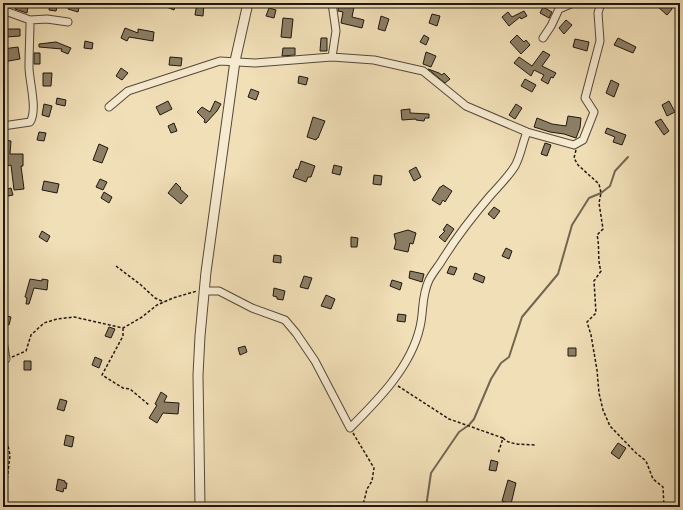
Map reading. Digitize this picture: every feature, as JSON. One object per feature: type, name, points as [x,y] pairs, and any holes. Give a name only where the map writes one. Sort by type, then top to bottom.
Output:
[{"type":"street","points":[[200,507],[198,383],[204,291],[235,61],[248,3]]},
{"type":"street","points":[[332,3],[336,30],[332,57]]},
{"type":"street","points":[[543,38],[551,26],[559,9],[573,3]]},
{"type":"street","points":[[109,107],[128,92],[220,61],[255,63],[332,57],[374,60],[422,71],[466,106],[527,132],[574,145],[583,140],[594,112],[585,98],[600,41],[598,13],[601,3]]},
{"type":"street","points":[[3,13],[8,12],[30,20],[47,19],[68,22]]},
{"type":"street","points":[[3,126],[30,122],[33,117],[32,88],[29,69],[30,20]]},
{"type":"street","points":[[204,291],[219,291],[252,308],[285,320],[296,333],[315,361],[350,428],[393,382],[402,368],[420,327],[423,300],[429,280],[459,235],[514,168],[521,155],[523,142],[527,132]]},
{"type":"street","points":[[3,341],[4,359]]},
{"type":"path","points":[[574,145],[577,150],[574,158],[578,165],[599,184],[601,193],[599,203],[603,229],[597,235],[599,244],[598,263],[601,271],[594,281],[596,313],[587,322],[591,335],[599,393],[603,410],[610,426],[636,453],[646,461],[653,478],[663,487],[664,507]]},
{"type":"path","points":[[116,266],[155,298],[164,302]]},
{"type":"path","points":[[3,399],[5,392],[4,359],[26,351],[31,335],[44,323],[74,316],[124,328],[142,317],[157,305],[194,291],[204,291]]},
{"type":"path","points":[[124,328],[123,336],[102,375],[123,388],[130,389],[149,405]]},
{"type":"path","points":[[393,382],[426,405],[438,410],[449,418],[503,438],[505,441],[515,444],[536,445]]},
{"type":"path","points":[[3,412],[5,416],[6,437],[10,455],[4,507]]},
{"type":"path","points":[[350,428],[374,468],[372,481],[367,489],[364,507]]},
{"type":"path","points":[[498,454],[503,438]]},
{"type":"building","points":[[50,3],[58,3],[56,11],[49,10]]},
{"type":"building","points":[[70,3],[80,3],[78,12],[68,9]]},
{"type":"building","points":[[157,3],[176,3],[174,10]]},
{"type":"building","points":[[197,3],[204,3],[203,16],[195,15]]},
{"type":"building","points":[[660,3],[674,3],[671,7],[672,9],[667,15],[657,6]]},
{"type":"building","points":[[339,4],[354,7],[352,17],[364,20],[362,28],[341,23],[343,12],[338,11]]},
{"type":"building","points":[[16,5],[28,6],[27,13],[15,9]]},
{"type":"building","points":[[543,7],[552,12],[549,18],[540,13]]},
{"type":"building","points":[[269,8],[276,10],[274,18],[266,16]]},
{"type":"building","points":[[524,11],[527,16],[521,19],[520,17],[509,26],[502,17],[508,12],[512,17]]},
{"type":"building","points":[[432,14],[440,16],[437,26],[429,23]]},
{"type":"building","points":[[381,16],[389,19],[385,31],[378,29]]},
{"type":"building","points":[[283,18],[293,19],[291,38],[281,37]]},
{"type":"building","points":[[566,20],[572,25],[564,34],[559,28]]},
{"type":"building","points":[[125,28],[138,33],[138,29],[154,32],[153,41],[129,37],[127,41],[121,38]]},
{"type":"building","points":[[5,29],[20,29],[20,36],[6,37]]},
{"type":"building","points":[[424,35],[429,38],[426,45],[420,42]]},
{"type":"building","points":[[517,35],[524,42],[526,40],[530,45],[521,54],[510,42]]},
{"type":"building","points":[[321,38],[327,38],[327,51],[320,51]]},
{"type":"building","points":[[618,38],[636,47],[633,53],[614,45]]},
{"type":"building","points":[[575,39],[589,42],[587,51],[573,47]]},
{"type":"building","points":[[85,41],[93,43],[92,49],[84,48]]},
{"type":"building","points":[[56,42],[71,48],[68,54],[61,51],[62,49],[39,47],[39,44]]},
{"type":"building","points":[[18,47],[20,59],[3,62],[3,49]]},
{"type":"building","points":[[283,48],[295,48],[295,55],[282,56]]},
{"type":"building","points":[[543,51],[550,55],[542,66],[556,73],[553,78],[551,77],[548,84],[541,80],[544,75],[534,70],[531,76],[514,63],[519,57],[532,66]]},
{"type":"building","points":[[426,52],[436,56],[431,67],[423,64]]},
{"type":"building","points":[[34,53],[40,53],[40,64],[34,64]]},
{"type":"building","points":[[170,57],[182,58],[181,66],[169,65]]},
{"type":"building","points":[[121,68],[128,73],[122,80],[116,76]]},
{"type":"building","points":[[428,69],[442,75],[444,73],[450,79],[445,83]]},
{"type":"building","points":[[43,73],[52,73],[51,86],[43,86]]},
{"type":"building","points":[[299,76],[308,78],[306,85],[298,83]]},
{"type":"building","points":[[525,79],[536,85],[532,92],[521,86]]},
{"type":"building","points":[[611,80],[619,84],[614,97],[606,93]]},
{"type":"building","points":[[251,89],[259,92],[256,100],[248,97]]},
{"type":"building","points":[[57,98],[66,100],[65,106],[56,104]]},
{"type":"building","points":[[168,101],[172,109],[160,115],[156,107]]},
{"type":"building","points":[[215,101],[221,104],[206,123],[197,112],[202,107],[210,112]]},
{"type":"building","points":[[669,101],[675,112],[667,116],[662,105]]},
{"type":"building","points":[[44,104],[52,106],[49,117],[42,115]]},
{"type":"building","points":[[516,104],[522,108],[515,119],[509,115]]},
{"type":"building","points":[[410,109],[410,113],[429,114],[429,118],[425,118],[424,121],[416,119],[402,120],[401,110]]},
{"type":"building","points":[[568,116],[581,118],[580,128],[576,138],[534,127],[537,118],[552,124],[566,126]]},
{"type":"building","points":[[313,117],[325,121],[316,140],[307,137]]},
{"type":"building","points":[[661,119],[669,131],[664,135],[655,122]]},
{"type":"building","points":[[174,123],[177,131],[171,133],[168,126]]},
{"type":"building","points":[[607,128],[626,135],[622,145],[613,142],[615,137],[605,133]]},
{"type":"building","points":[[39,132],[46,133],[44,141],[37,140]]},
{"type":"building","points":[[4,140],[11,141],[10,154],[23,154],[23,166],[21,166],[24,189],[14,190],[11,165],[3,167]]},
{"type":"building","points":[[545,143],[551,145],[547,156],[541,154]]},
{"type":"building","points":[[99,144],[108,148],[102,163],[93,160]]},
{"type":"building","points":[[301,161],[315,166],[311,177],[308,177],[306,182],[293,177],[296,169],[298,170]]},
{"type":"building","points":[[334,165],[342,167],[340,175],[332,173]]},
{"type":"building","points":[[416,167],[421,177],[414,181],[409,171]]},
{"type":"building","points":[[374,175],[382,176],[381,185],[373,184]]},
{"type":"building","points":[[100,179],[107,182],[103,190],[96,187]]},
{"type":"building","points":[[44,181],[59,184],[57,193],[42,190]]},
{"type":"building","points":[[176,183],[188,196],[181,204],[168,193]]},
{"type":"building","points":[[443,185],[452,191],[445,202],[443,200],[440,205],[432,200],[440,187]]},
{"type":"building","points":[[11,188],[13,195],[3,197],[3,190]]},
{"type":"building","points":[[104,192],[112,197],[109,203],[101,198]]},
{"type":"building","points":[[494,207],[500,211],[494,219],[488,214]]},
{"type":"building","points":[[447,224],[454,229],[445,242],[439,237],[445,231],[443,230]]},
{"type":"building","points":[[408,230],[416,233],[413,244],[410,243],[408,252],[394,249],[396,242],[394,234]]},
{"type":"building","points":[[42,231],[50,236],[47,242],[39,237]]},
{"type":"building","points":[[351,237],[358,238],[357,247],[351,247]]},
{"type":"building","points":[[506,248],[512,251],[509,259],[502,256]]},
{"type":"building","points":[[274,255],[281,256],[281,263],[273,262]]},
{"type":"building","points":[[450,266],[457,268],[454,275],[447,273]]},
{"type":"building","points":[[410,271],[424,274],[422,282],[409,278]]},
{"type":"building","points":[[475,273],[485,277],[483,283],[473,279]]},
{"type":"building","points":[[304,276],[312,278],[308,289],[300,287]]},
{"type":"building","points":[[30,279],[42,281],[42,279],[48,280],[47,290],[34,288],[29,304],[26,304],[27,298],[25,297]]},
{"type":"building","points":[[392,280],[402,283],[400,290],[390,286]]},
{"type":"building","points":[[274,288],[285,291],[283,300],[277,299],[277,297],[273,296]]},
{"type":"building","points":[[326,295],[335,299],[331,309],[321,306]]},
{"type":"building","points":[[398,314],[406,315],[405,322],[397,321]]},
{"type":"building","points":[[3,315],[11,317],[9,325],[3,323]]},
{"type":"building","points":[[109,327],[115,329],[111,338],[105,336]]},
{"type":"building","points":[[245,346],[247,352],[240,355],[238,348]]},
{"type":"building","points":[[568,348],[576,348],[576,356],[568,356]]},
{"type":"building","points":[[95,357],[102,360],[99,368],[92,365]]},
{"type":"building","points":[[24,361],[31,361],[31,370],[24,370]]},
{"type":"building","points":[[161,392],[167,396],[164,402],[179,403],[178,414],[163,413],[157,423],[149,418],[157,405],[155,404]]},
{"type":"building","points":[[60,399],[67,401],[64,411],[57,409]]},
{"type":"building","points":[[66,435],[74,437],[72,447],[64,445]]},
{"type":"building","points":[[618,443],[626,448],[619,459],[611,453]]},
{"type":"building","points":[[491,460],[498,462],[496,471],[489,470]]},
{"type":"building","points":[[58,479],[67,483],[66,489],[64,488],[63,492],[56,490]]},
{"type":"building","points":[[508,480],[516,483],[511,504],[502,501]]},
{"type":"waterway","points":[[426,507],[431,473],[459,432],[469,425],[474,419],[491,379],[501,363],[509,357],[522,317],[558,274],[572,225],[589,198],[601,193],[610,186],[615,171],[628,157]]}]
